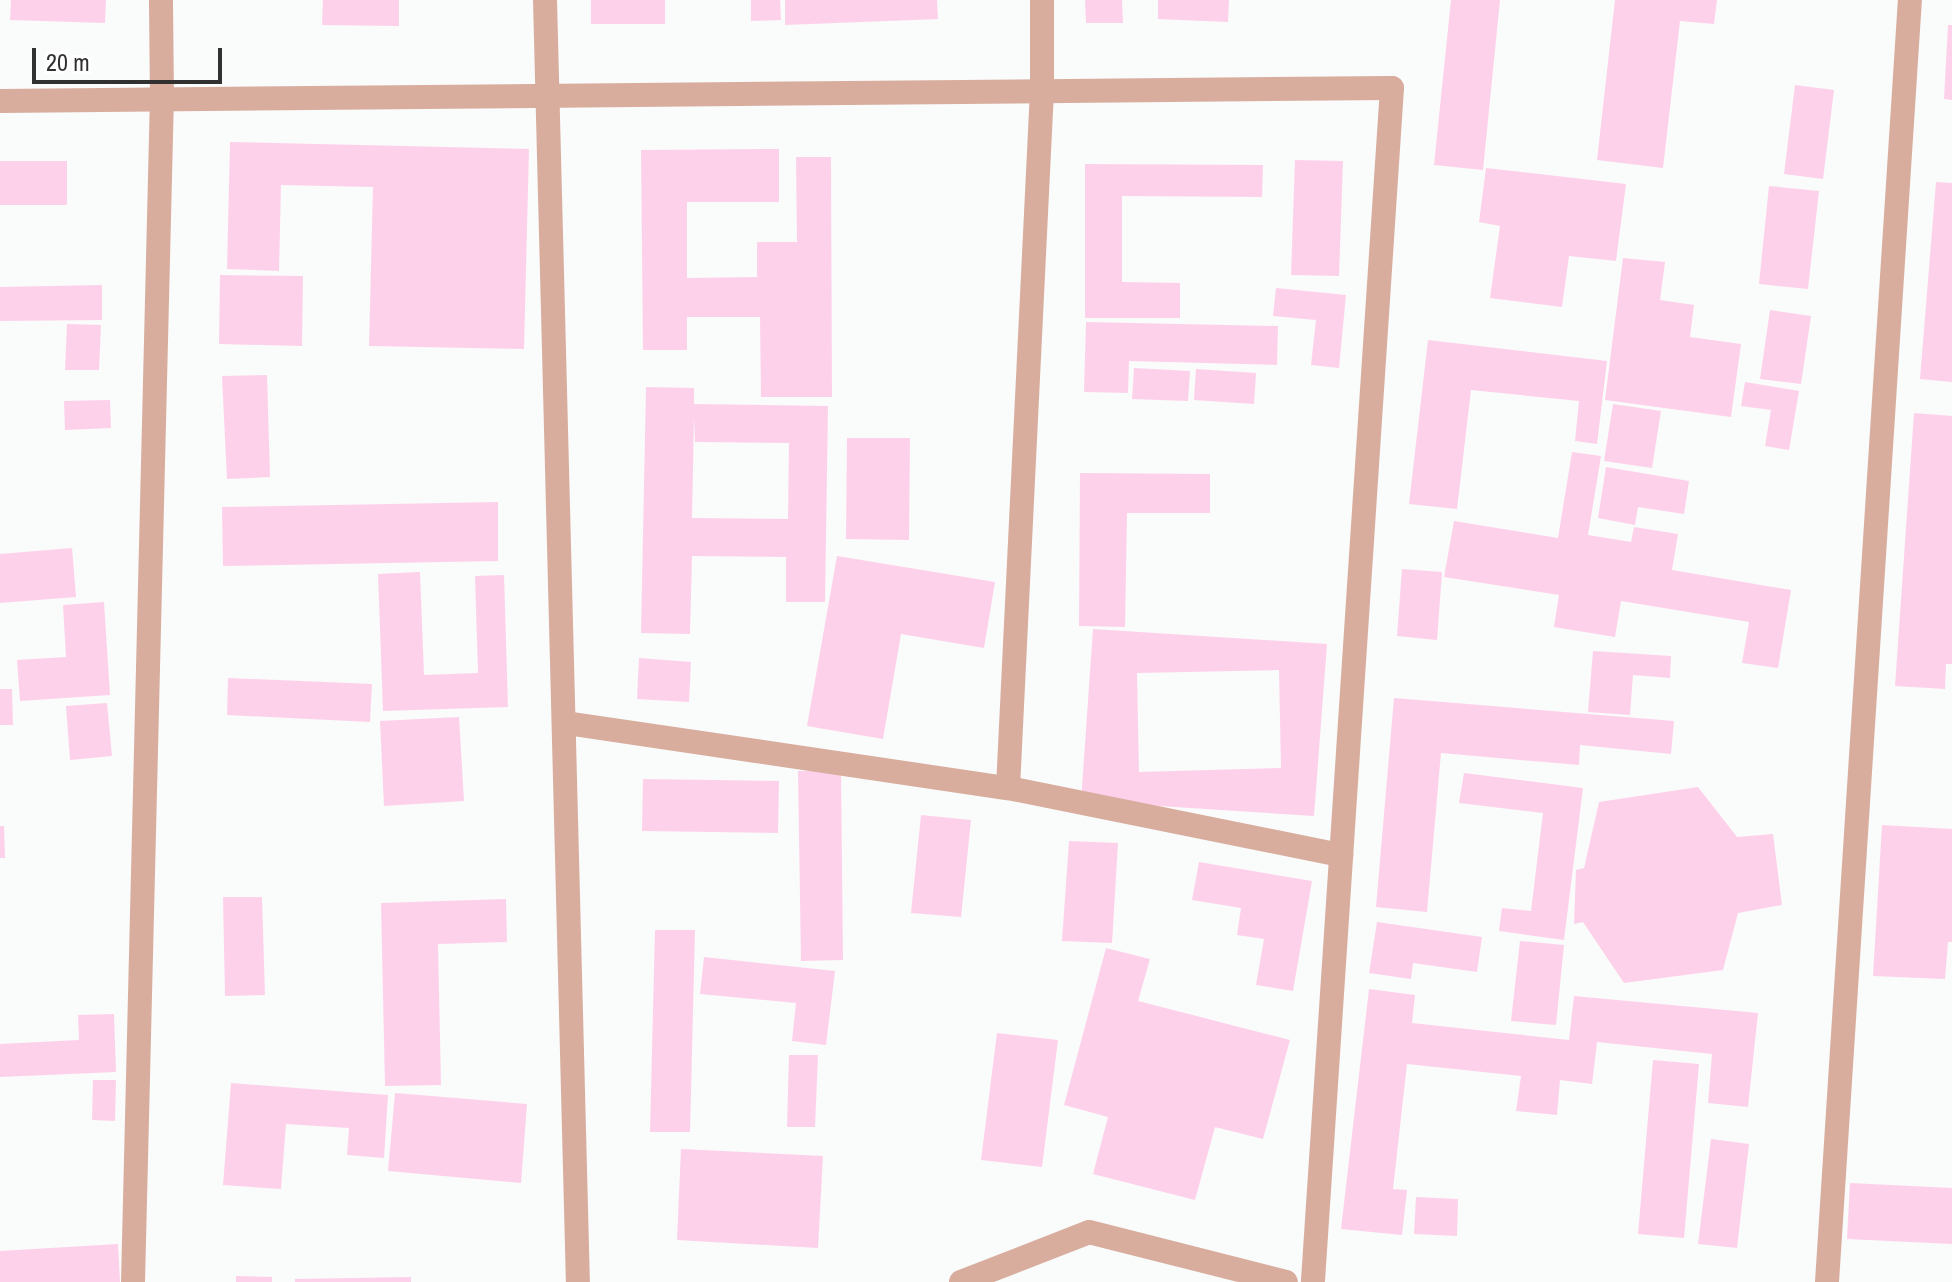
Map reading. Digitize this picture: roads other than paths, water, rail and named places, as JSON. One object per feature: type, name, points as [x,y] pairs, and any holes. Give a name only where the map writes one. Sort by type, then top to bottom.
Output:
[{"type":"street","points":[[133,1282],[162,99],[161,0]]},
{"type":"street","points":[[545,0],[545,96],[566,723],[578,1282]]},
{"type":"street","points":[[1008,788],[1042,91],[1042,0]]},
{"type":"street","points":[[1827,1282],[1910,0]]},
{"type":"street","points":[[0,101],[1392,88],[1313,1282]]},
{"type":"street","points":[[566,723],[1008,788],[1341,855]]},
{"type":"street","points":[[961,1282],[1089,1232],[1286,1282]]}]
